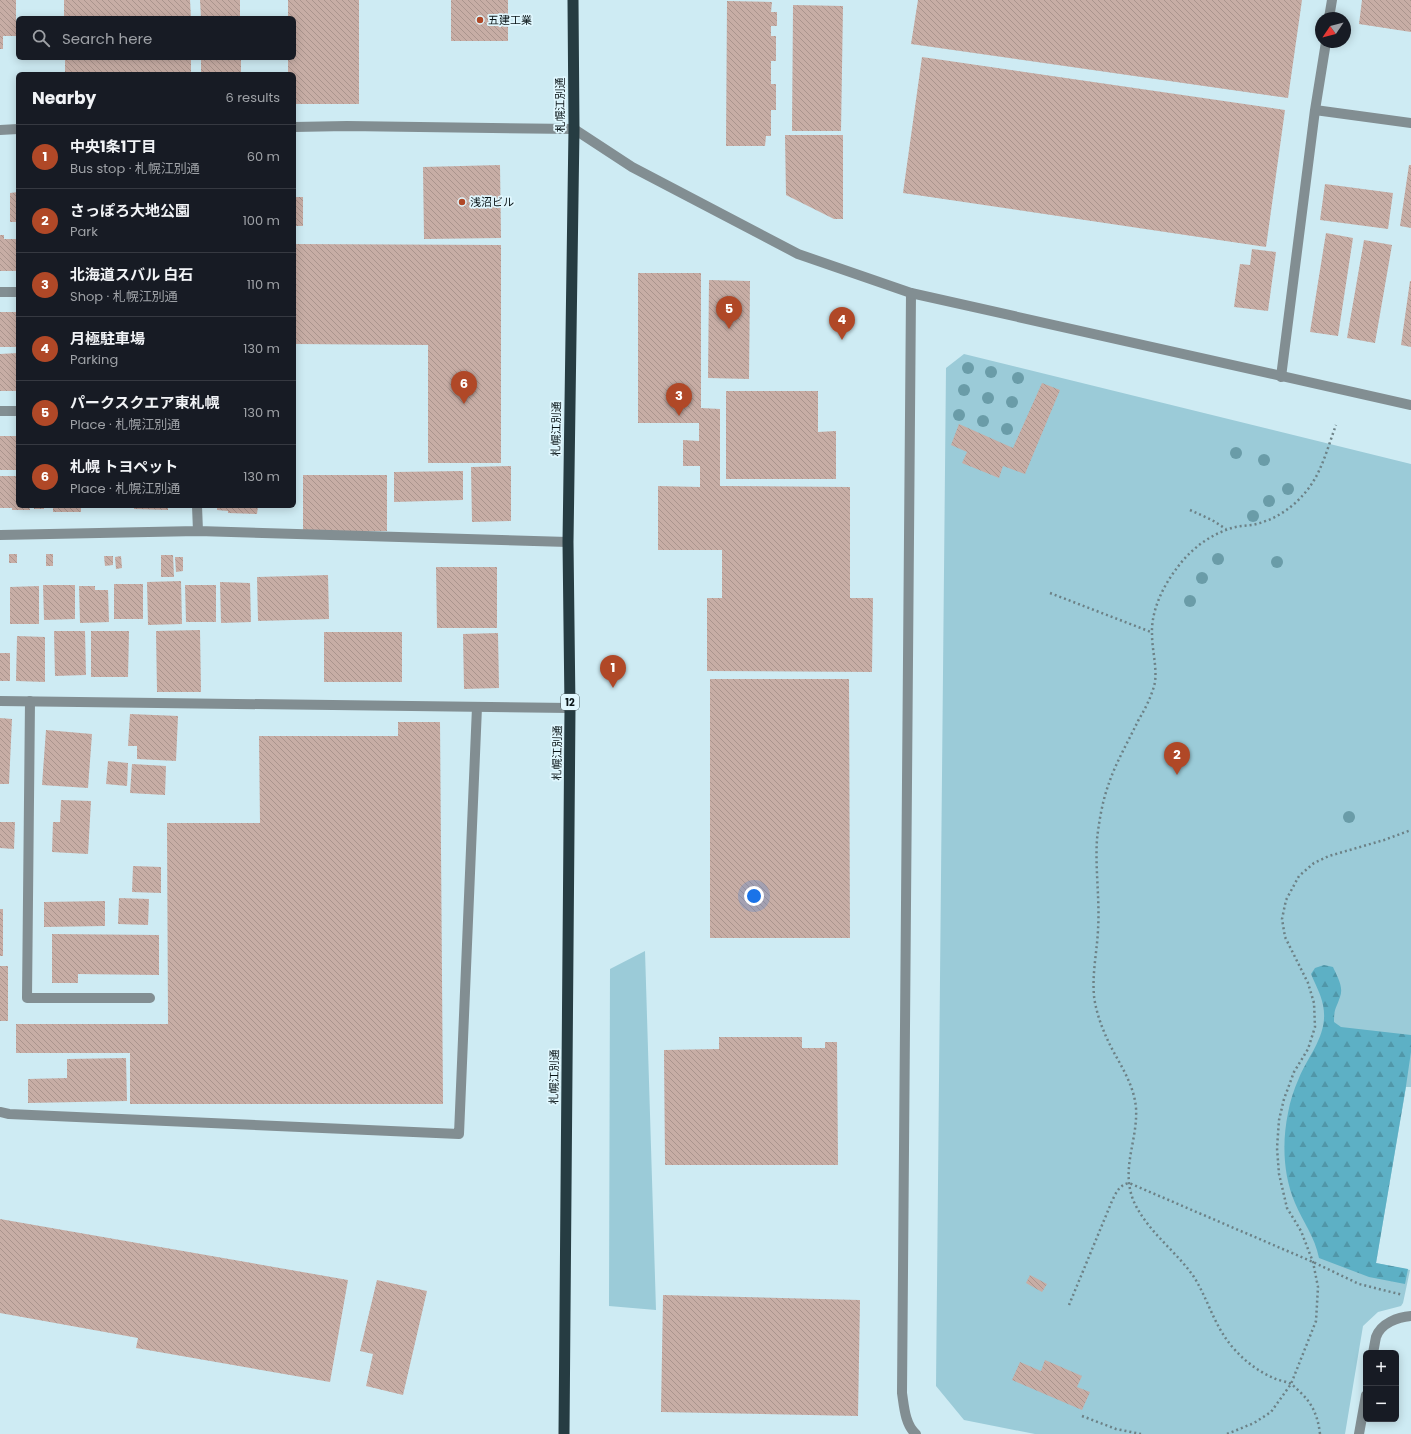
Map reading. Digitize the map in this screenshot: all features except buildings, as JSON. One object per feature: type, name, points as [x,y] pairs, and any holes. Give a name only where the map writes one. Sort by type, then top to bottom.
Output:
[{"type":"highway","name":"札幌江別通","points":[[564,1434],[570,708],[568,542],[574,129],[573,0]]},
{"type":"street","points":[[1330,12],[1332,0]]},
{"type":"street","points":[[1282,377],[1315,110],[1325,48]]},
{"type":"street","points":[[1315,110],[1411,123]]},
{"type":"street","points":[[296,127],[347,126],[574,129],[632,167],[798,254],[911,293],[1411,405]]},
{"type":"street","points":[[0,130],[16,129]]},
{"type":"street","points":[[0,292],[16,292]]},
{"type":"street","points":[[911,293],[902,1393],[906,1415],[913,1432],[916,1434]]},
{"type":"street","points":[[0,411],[16,411]]},
{"type":"street","points":[[197,508],[198,531]]},
{"type":"street","points":[[0,535],[198,531],[568,542]]},
{"type":"street","points":[[0,701],[570,708]]},
{"type":"street","points":[[30,701],[27,998],[150,998]]},
{"type":"street","points":[[0,1112],[459,1134],[477,707]]},
{"type":"street","points":[[1374,1350],[1376,1336],[1382,1327],[1392,1321],[1411,1316]]},
{"type":"street","points":[[1359,1434],[1363,1412]]},
{"type":"path","points":[[1320,1434],[1319,1422],[1314,1409],[1305,1397],[1291,1384],[1266,1374],[1251,1365],[1227,1341],[1219,1329],[1202,1290],[1192,1275],[1141,1216],[1133,1199],[1129,1184],[1129,1158],[1136,1107],[1126,1074],[1109,1044],[1096,1010],[1093,976],[1098,931],[1097,840],[1100,818],[1108,787],[1115,768],[1149,700],[1155,684],[1151,632],[1153,617],[1158,601],[1169,579],[1178,566],[1190,552],[1206,540],[1232,528],[1256,524],[1276,517],[1292,506],[1304,494],[1317,477],[1336,425]]},
{"type":"path","points":[[1190,510],[1212,520],[1227,530]]},
{"type":"path","points":[[1050,593],[1151,632]]},
{"type":"path","points":[[1227,1434],[1254,1423],[1271,1412],[1291,1384],[1316,1321],[1318,1287],[1313,1262],[1300,1231],[1287,1208],[1279,1174],[1277,1148],[1279,1120],[1284,1098],[1294,1072],[1308,1049],[1315,1027],[1314,1003],[1308,983],[1286,937],[1282,919],[1286,900],[1300,876],[1314,864],[1329,856],[1384,840],[1411,830]]},
{"type":"path","points":[[1069,1305],[1112,1201],[1122,1184],[1129,1184],[1313,1262],[1359,1284],[1404,1295]]},
{"type":"path","points":[[1082,1416],[1116,1429],[1141,1434]]},
{"type":"shaded area","points":[[964,354],[1411,464],[1411,1087],[1406,1087],[1376,1263],[1410,1270],[1403,1303],[1401,1306],[1378,1312],[1363,1326],[1345,1434],[1035,1434],[964,1420],[936,1386],[946,368]]},
{"type":"shaded area","points":[[645,951],[656,1310],[609,1306],[610,969]]},
{"type":"green space","points":[[1324,965],[1333,967],[1341,985],[1341,993],[1335,1011],[1334,1022],[1341,1027],[1411,1035],[1411,1052],[1406,1086],[1376,1263],[1408,1269],[1405,1284],[1369,1277],[1319,1258],[1312,1236],[1295,1203],[1288,1181],[1284,1147],[1286,1124],[1292,1095],[1303,1069],[1321,1035],[1323,1025],[1323,1005],[1311,974],[1315,968]]},
{"type":"place","name":"五建工業","points":[[480,20]]},
{"type":"place","name":"浅沼ビル","points":[[462,202]]},
{"type":"place","name":"パークスクエア東札幌","points":[[729,329]]},
{"type":"place","name":"月極駐車場","points":[[842,340]]},
{"type":"place","name":"札幌 トヨペット","points":[[464,404]]},
{"type":"place","name":"北海道スバル 白石","points":[[679,416]]},
{"type":"place","name":"中央1条1丁目","points":[[613,688]]},
{"type":"place","name":"さっぽろ大地公園","points":[[1177,775]]}]
